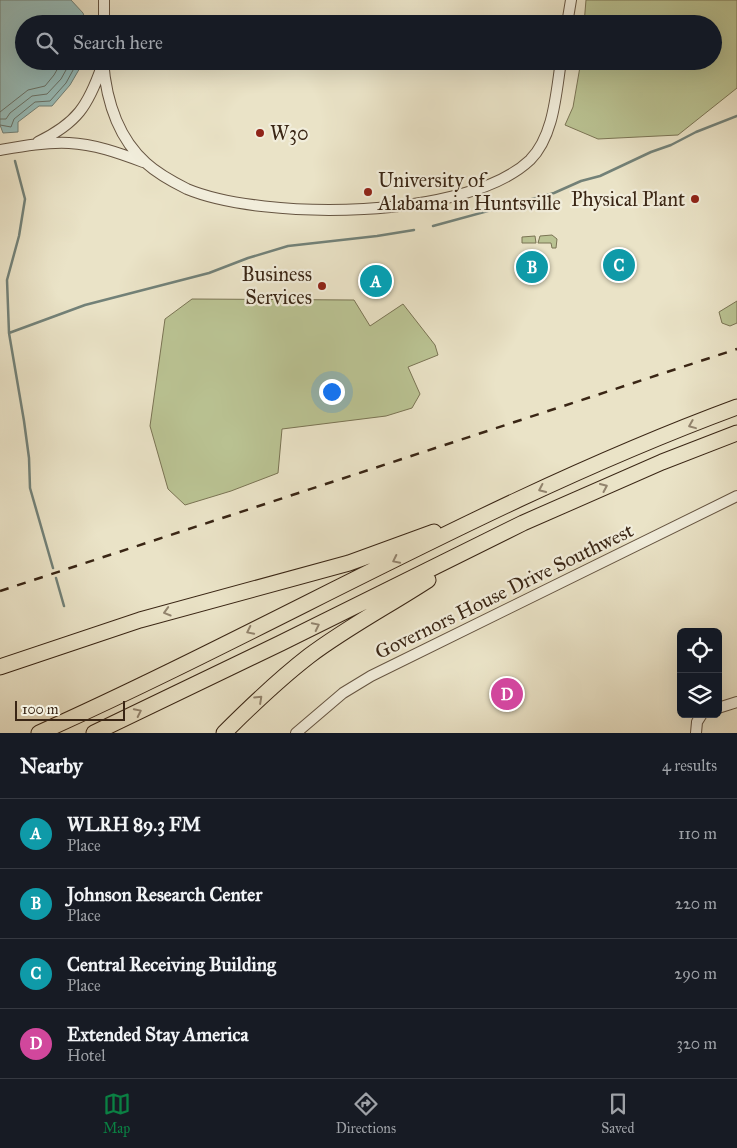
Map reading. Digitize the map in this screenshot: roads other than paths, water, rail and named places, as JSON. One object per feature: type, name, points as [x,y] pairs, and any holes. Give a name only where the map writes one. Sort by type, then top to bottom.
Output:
[{"type":"highway","points":[[39,733],[501,508],[604,461],[737,408]]},
{"type":"highway","points":[[94,733],[523,523],[662,462],[737,433]]},
{"type":"highway","points":[[0,667],[178,609],[349,563],[501,508]]},
{"type":"highway","points":[[224,733],[269,690],[309,656],[476,547]]},
{"type":"highway","points":[[0,662],[25,658]]},
{"type":"street","points":[[104,0],[104,15]]},
{"type":"street","points":[[569,15],[571,0]]},
{"type":"street","points":[[35,144],[56,133],[82,109],[93,92],[100,70]]},
{"type":"street","points":[[104,70],[110,102],[116,120],[129,145],[146,163],[166,178],[188,189],[212,197],[293,209],[339,210],[422,203],[489,186],[511,175],[530,159],[542,143],[555,103],[560,70]]},
{"type":"street","points":[[0,150],[35,144],[69,143],[95,147],[146,163]]},
{"type":"street","name":"Governors House Drive Southwest","points":[[296,733],[343,693],[371,676],[737,496]]},
{"type":"street","points":[[722,707],[737,702]]},
{"type":"street","points":[[696,733],[697,722],[700,718]]},
{"type":"water","points":[[0,0],[71,0],[84,15],[15,15],[15,70],[79,70],[70,85],[52,106],[39,106],[18,122],[18,132],[3,133],[0,125]]},
{"type":"waterway","points":[[433,226],[554,193],[581,181],[600,176],[696,132],[737,116]]},
{"type":"waterway","points":[[15,161],[25,199],[19,236],[7,280],[9,333],[24,421],[29,458],[30,488],[53,568]]},
{"type":"waterway","points":[[9,333],[85,305],[209,273],[248,258],[288,246],[414,230]]},
{"type":"waterway","points":[[56,578],[64,606]]},
{"type":"railway","points":[[0,591],[737,349]]},
{"type":"place","name":"W30","points":[[260,133]]},
{"type":"place","name":"University of Alabama in Huntsville","points":[[368,192]]},
{"type":"place","name":"Physical Plant","points":[[695,199]]},
{"type":"place","name":"Central Receiving Building","points":[[619,265]]},
{"type":"place","name":"Johnson Research Center","points":[[532,267]]},
{"type":"place","name":"WLRH 89.3 FM","points":[[376,281]]},
{"type":"place","name":"Business Services","points":[[322,286]]},
{"type":"place","name":"Extended Stay America","points":[[507,694]]}]
